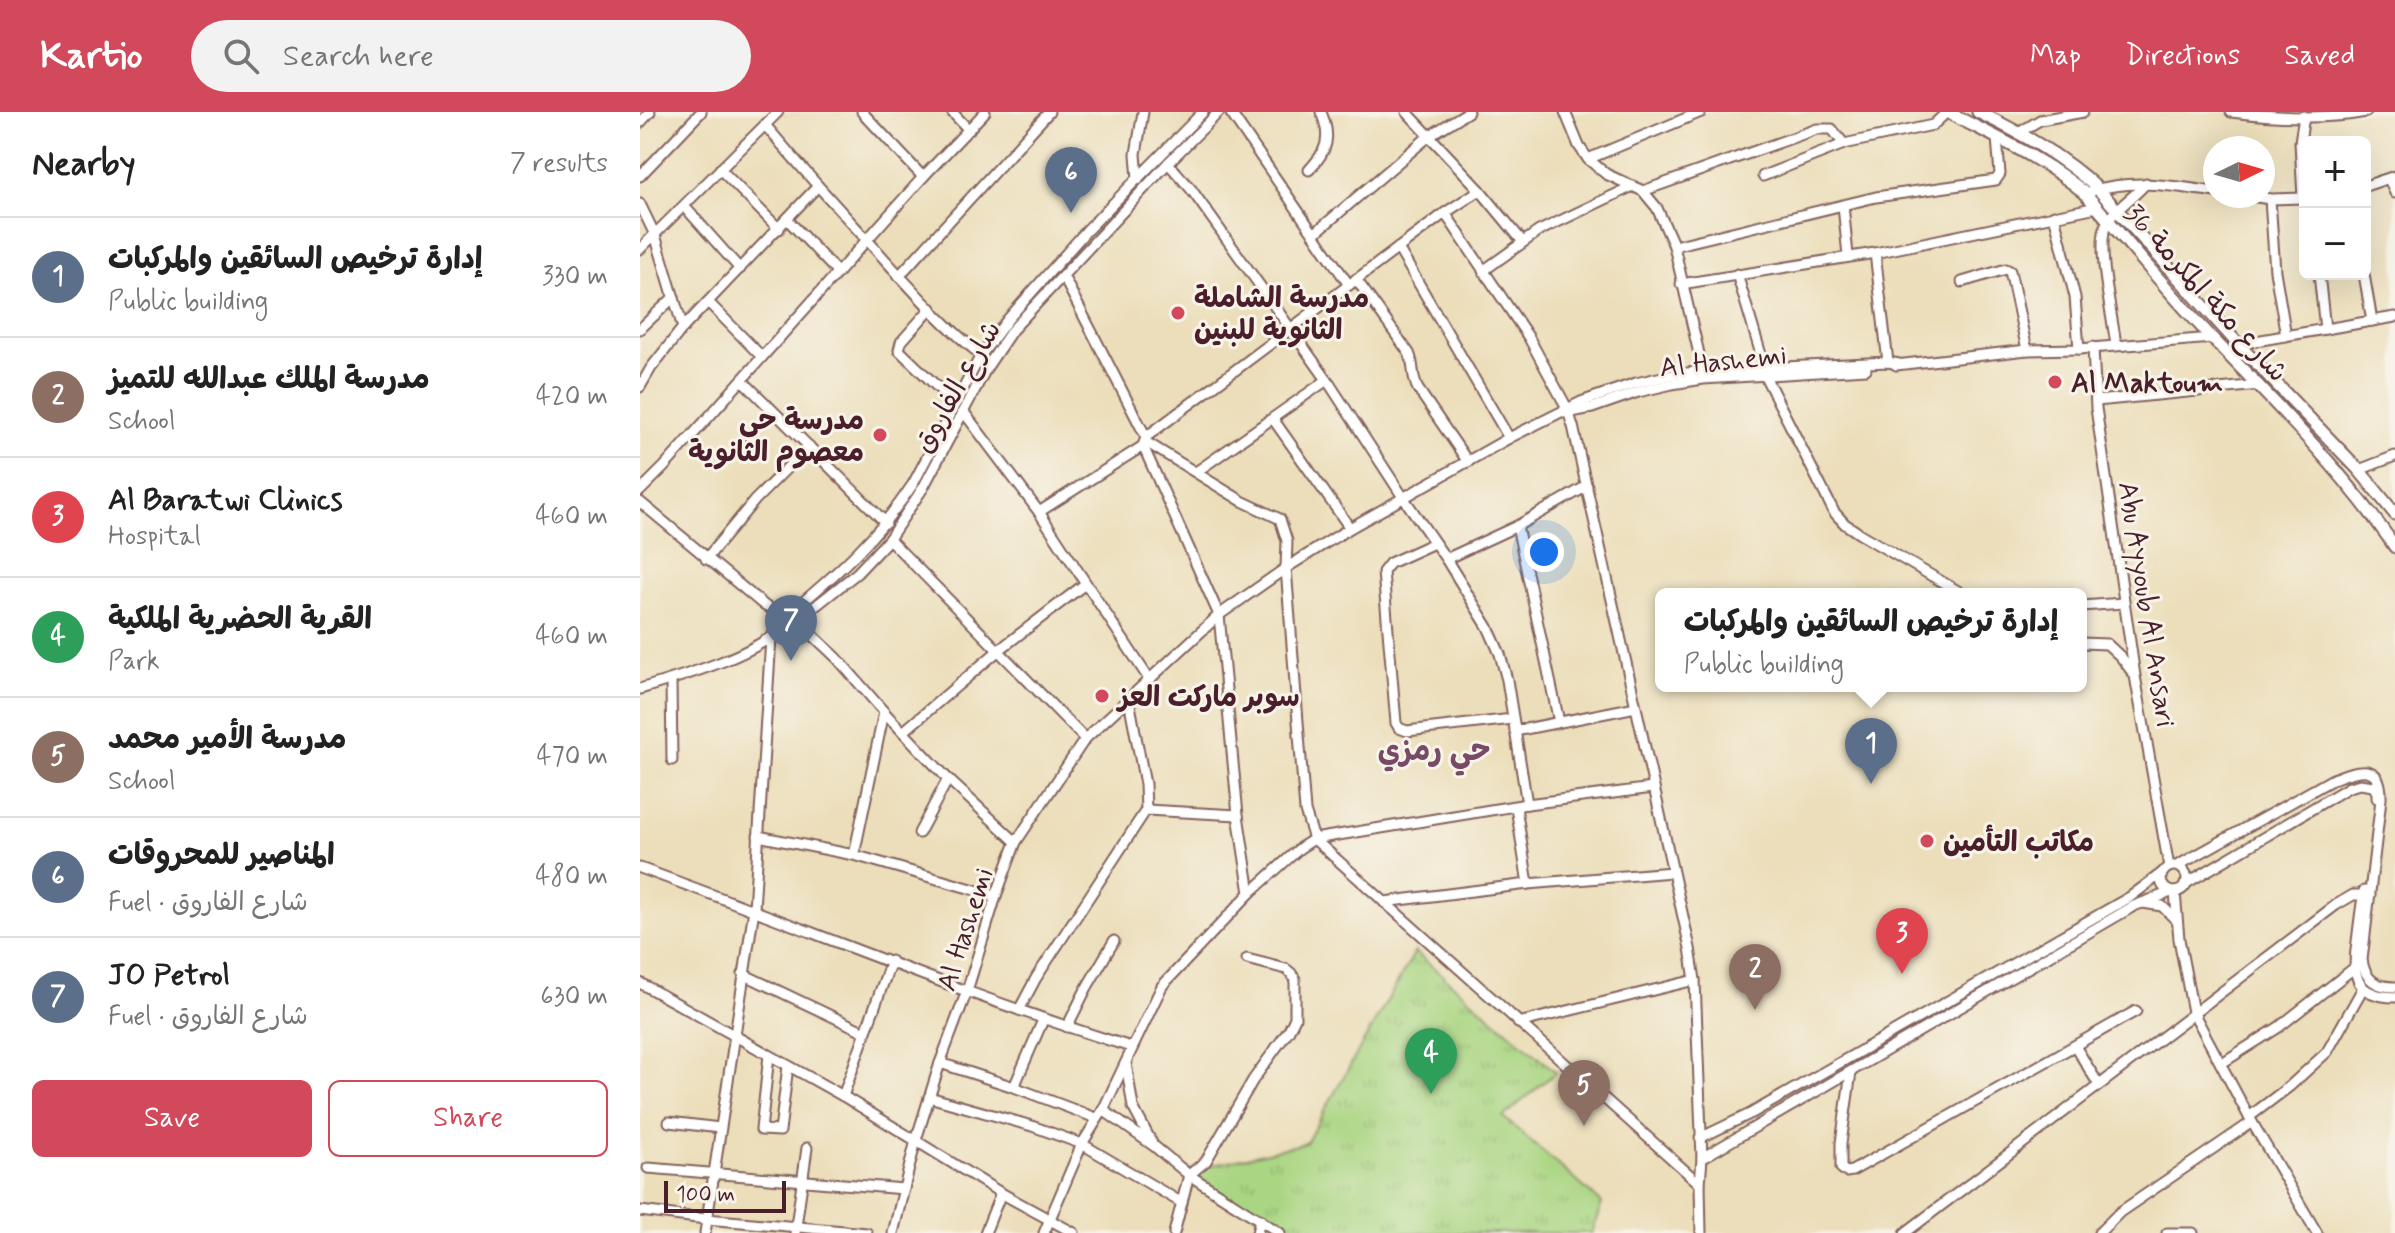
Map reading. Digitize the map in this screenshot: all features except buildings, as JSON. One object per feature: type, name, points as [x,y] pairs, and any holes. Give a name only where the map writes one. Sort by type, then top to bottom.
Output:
[{"type":"main road","name":"شارع مكة المكرمة 36","points":[[1947,112],[2014,145],[2065,176],[2085,193],[2212,338],[2343,478],[2395,547]]},
{"type":"main road","name":"شارع مكة المكرمة 36","points":[[1978,112],[2020,132],[2081,173],[2098,189],[2238,344],[2359,470],[2395,514]]},
{"type":"street","points":[[640,123],[650,112]]},
{"type":"street","points":[[640,176],[701,112]]},
{"type":"street","points":[[640,249],[778,112]]},
{"type":"street","points":[[862,112],[923,177]]},
{"type":"street","points":[[952,112],[969,130]]},
{"type":"street","points":[[640,491],[985,112]]},
{"type":"street","points":[[899,276],[1049,112]]},
{"type":"street","points":[[1138,179],[1136,154],[1143,112]]},
{"type":"street","name":"شارع الفاروق","points":[[800,616],[886,523],[913,484],[981,355],[1008,319],[1087,230],[1203,112]]},
{"type":"street","name":"شارع الفاروق","points":[[800,616],[857,573],[889,539],[923,488],[987,367],[1012,330],[1219,112]]},
{"type":"street","points":[[1230,112],[1314,234],[1409,353],[1413,362],[1412,379],[1468,462]]},
{"type":"street","points":[[1309,170],[1325,151],[1326,131],[1321,112]]},
{"type":"street","points":[[1407,112],[1480,190],[1523,242]]},
{"type":"street","points":[[1314,234],[1429,136],[1468,112]]},
{"type":"street","points":[[1565,112],[1588,159],[1606,174],[1638,188],[1657,208],[1674,246],[1703,371]]},
{"type":"street","points":[[1588,159],[1698,112]]},
{"type":"street","points":[[1763,176],[1844,144],[1933,125],[1947,112]]},
{"type":"street","points":[[2020,132],[2040,120],[2083,112]]},
{"type":"street","points":[[2231,112],[2304,116],[2347,116],[2366,112]]},
{"type":"street","points":[[2301,136],[2304,116]]},
{"type":"street","points":[[765,125],[899,276],[981,355]]},
{"type":"street","points":[[1483,271],[1523,242],[1570,215],[1638,188],[1817,129],[1832,129],[1844,144]]},
{"type":"street","points":[[1674,246],[1911,191],[1996,180],[2000,174],[1997,138]]},
{"type":"street","points":[[1168,163],[1191,189],[1327,380],[1446,559],[1495,640],[1507,680],[1527,804]]},
{"type":"street","points":[[720,169],[779,229]]},
{"type":"street","points":[[2371,184],[2392,178],[2395,193]]},
{"type":"street","points":[[2116,345],[2103,248],[2104,229],[2108,220],[2146,183]]},
{"type":"street","points":[[2085,193],[2146,183],[2203,190]]},
{"type":"street","points":[[640,387],[683,328],[817,187]]},
{"type":"street","points":[[1039,512],[1145,442],[1289,329],[1480,190]]},
{"type":"street","points":[[2275,199],[2299,198]]},
{"type":"street","points":[[640,204],[655,235],[683,328]]},
{"type":"street","points":[[1843,205],[1848,256]]},
{"type":"street","points":[[684,206],[740,269]]},
{"type":"street","points":[[1681,284],[1875,253],[2097,207]]},
{"type":"street","points":[[2271,208],[2275,271],[2286,336]]},
{"type":"street","points":[[1445,213],[1529,338],[1566,411],[1587,486],[1695,980],[1702,1158],[1701,1233]]},
{"type":"street","points":[[2054,215],[2075,297],[2079,349]]},
{"type":"street","points":[[787,219],[838,273]]},
{"type":"street","points":[[1087,230],[1096,239]]},
{"type":"street","points":[[1398,248],[1509,438]]},
{"type":"street","points":[[1875,253],[1894,363]]},
{"type":"street","points":[[1962,282],[2006,269],[2010,271],[2027,350]]},
{"type":"street","points":[[1737,274],[1765,372],[1834,512],[1860,534],[1953,588]]},
{"type":"street","points":[[1063,276],[1145,442],[1219,615],[1238,815],[1250,893]]},
{"type":"street","points":[[2320,280],[2325,329]]},
{"type":"street","points":[[2365,280],[2372,321]]},
{"type":"street","points":[[640,329],[674,297]]},
{"type":"street","points":[[708,302],[762,357]]},
{"type":"street","points":[[931,308],[898,348],[954,403]]},
{"type":"street","points":[[2238,344],[2395,317]]},
{"type":"street","name":"Al Hashemi","points":[[893,1233],[929,1097],[1016,842],[1085,739],[1219,615],[1286,568],[1403,497],[1509,438],[1566,411],[1643,386],[1703,371],[1889,367],[1894,363],[2027,350],[2212,338]]},
{"type":"street","name":"Abu Ayyoub Al Ansari","points":[[2093,347],[2096,401],[2124,603],[2169,869]]},
{"type":"street","name":"Al Hashemi","points":[[1643,386],[1765,372]]},
{"type":"street","points":[[742,380],[886,523]]},
{"type":"street","points":[[1196,472],[1327,380]]},
{"type":"street","points":[[2096,401],[2259,385]]},
{"type":"street","points":[[963,411],[1039,512],[1149,679]]},
{"type":"street","points":[[1273,419],[1350,528]]},
{"type":"street","points":[[1145,442],[1242,501],[1280,519],[1287,541],[1286,568],[1305,811],[1314,839],[1700,1184]]},
{"type":"street","points":[[706,559],[755,500],[809,446]]},
{"type":"street","points":[[2359,470],[2395,456]]},
{"type":"street","points":[[1446,559],[1517,526],[1587,486]]},
{"type":"street","points":[[640,502],[765,606],[781,614]]},
{"type":"street","points":[[1517,526],[1559,722]]},
{"type":"street","points":[[889,539],[1085,739]]},
{"type":"street","points":[[1434,543],[1390,563],[1383,572],[1396,723],[1407,731],[1513,719]]},
{"type":"street","points":[[903,732],[999,650],[1085,584]]},
{"type":"street","points":[[2087,606],[2124,603]]},
{"type":"street","points":[[781,614],[787,608],[800,616],[903,732],[1016,842]]},
{"type":"street","points":[[781,614],[783,626]]},
{"type":"street","points":[[783,626],[795,630],[800,616]]},
{"type":"street","points":[[640,689],[756,647],[783,626]]},
{"type":"street","points":[[705,1233],[754,909],[771,638]]},
{"type":"street","points":[[2087,643],[2107,644],[2135,676]]},
{"type":"street","points":[[671,680],[672,760]]},
{"type":"street","points":[[1019,1010],[1036,978],[1146,810],[1145,784],[1129,700]]},
{"type":"street","points":[[1515,731],[1636,707]]},
{"type":"street","points":[[854,855],[884,712]]},
{"type":"street","points":[[1700,1138],[1752,1113],[2130,897],[2169,869],[2333,779],[2355,771],[2368,771],[2380,780],[2382,787],[2354,968],[2357,981],[2371,994],[2395,997]]},
{"type":"street","points":[[919,833],[948,779]]},
{"type":"street","points":[[1702,1158],[1999,982],[2140,903],[2173,892],[2349,787],[2368,784],[2377,792],[2362,966],[2373,983],[2395,987]]},
{"type":"street","points":[[1044,1233],[1082,1144],[1100,1114],[1166,979],[1250,893],[1300,848],[1314,839],[1527,804],[1653,788]]},
{"type":"street","points":[[1516,807],[1528,884]]},
{"type":"street","points":[[1146,810],[1238,815]]},
{"type":"street","points":[[758,836],[854,855],[996,896]]},
{"type":"street","points":[[640,868],[1043,1020],[1131,1047]]},
{"type":"street","points":[[2169,869],[2184,872],[2185,884]]},
{"type":"street","points":[[2169,869],[2163,886],[2173,892],[2193,1012],[2317,1233]]},
{"type":"street","points":[[1384,902],[1528,884],[1672,872]]},
{"type":"street","points":[[1908,1232],[2336,905],[2353,895],[2366,894]]},
{"type":"street","points":[[2140,903],[2162,906],[2178,922]]},
{"type":"street","points":[[1067,1027],[1114,941]]},
{"type":"street","points":[[1174,1233],[1189,1175],[1206,1161],[1253,1080],[1295,1018],[1295,979],[1291,973],[1247,959]]},
{"type":"street","points":[[843,1096],[891,961]]},
{"type":"street","points":[[2222,1063],[2268,1035],[2354,968]]},
{"type":"street","points":[[743,974],[865,1032]]},
{"type":"street","points":[[1518,1023],[1695,980]]},
{"type":"street","points":[[640,983],[843,1096],[1001,1193],[1074,1233]]},
{"type":"street","points":[[2099,1233],[2120,1212],[2251,1119],[2327,1052],[2363,988]]},
{"type":"street","points":[[1851,1072],[1841,1143],[1841,1168],[1846,1172],[2136,1011]]},
{"type":"street","points":[[1014,1087],[1043,1020]]},
{"type":"street","points":[[2075,1046],[2099,1085]]},
{"type":"street","points":[[769,1055],[761,1130],[780,1131],[788,1066]]},
{"type":"street","points":[[1126,1062],[1133,1107],[1154,1146]]},
{"type":"street","points":[[940,1063],[1100,1114],[1154,1146],[1189,1175],[1280,1233]]},
{"type":"street","points":[[929,1097],[1032,1126],[1082,1144],[1182,1203]]},
{"type":"street","points":[[669,1122],[720,1128]]},
{"type":"street","points":[[795,1230],[807,1148]]},
{"type":"street","points":[[648,1168],[904,1189]]},
{"type":"street","points":[[985,1233],[1001,1193]]},
{"type":"street","points":[[640,1211],[795,1230],[867,1233]]},
{"type":"street","points":[[1257,1233],[1260,1219]]},
{"type":"street","points":[[2167,1233],[2193,1233]]},
{"type":"green space","points":[[1415,952],[1556,1072],[1503,1117],[1602,1203],[1592,1233],[1285,1233],[1187,1171],[1306,1143]]},
{"type":"place","name":"المناصير للمحروقات","points":[[1071,213]]},
{"type":"place","name":"مدرسة الشاملة الثانوية للبنين","points":[[1178,313]]},
{"type":"place","name":"Al Maktoum","points":[[2055,382]]},
{"type":"place","name":"مدرسة حي معصوم الثانوية","points":[[880,435]]},
{"type":"place","name":"JO Petrol","points":[[791,661]]},
{"type":"place","name":"سوبر ماركت العز","points":[[1102,696]]},
{"type":"place","name":"إدارة ترخيص السائقين والمركبات","points":[[1871,784]]},
{"type":"place","name":"مكاتب التأمين","points":[[1927,841]]},
{"type":"place","name":"Al Baratwi Clinics","points":[[1902,974]]},
{"type":"place","name":"مدرسة الملك عبدالله للتميز","points":[[1755,1010]]},
{"type":"place","name":"القرية الحضرية الملكية","points":[[1431,1094]]},
{"type":"place","name":"مدرسة الأمير محمد","points":[[1584,1126]]},
{"type":"district","name":"حي رمزي","points":[[1434,750]]}]
